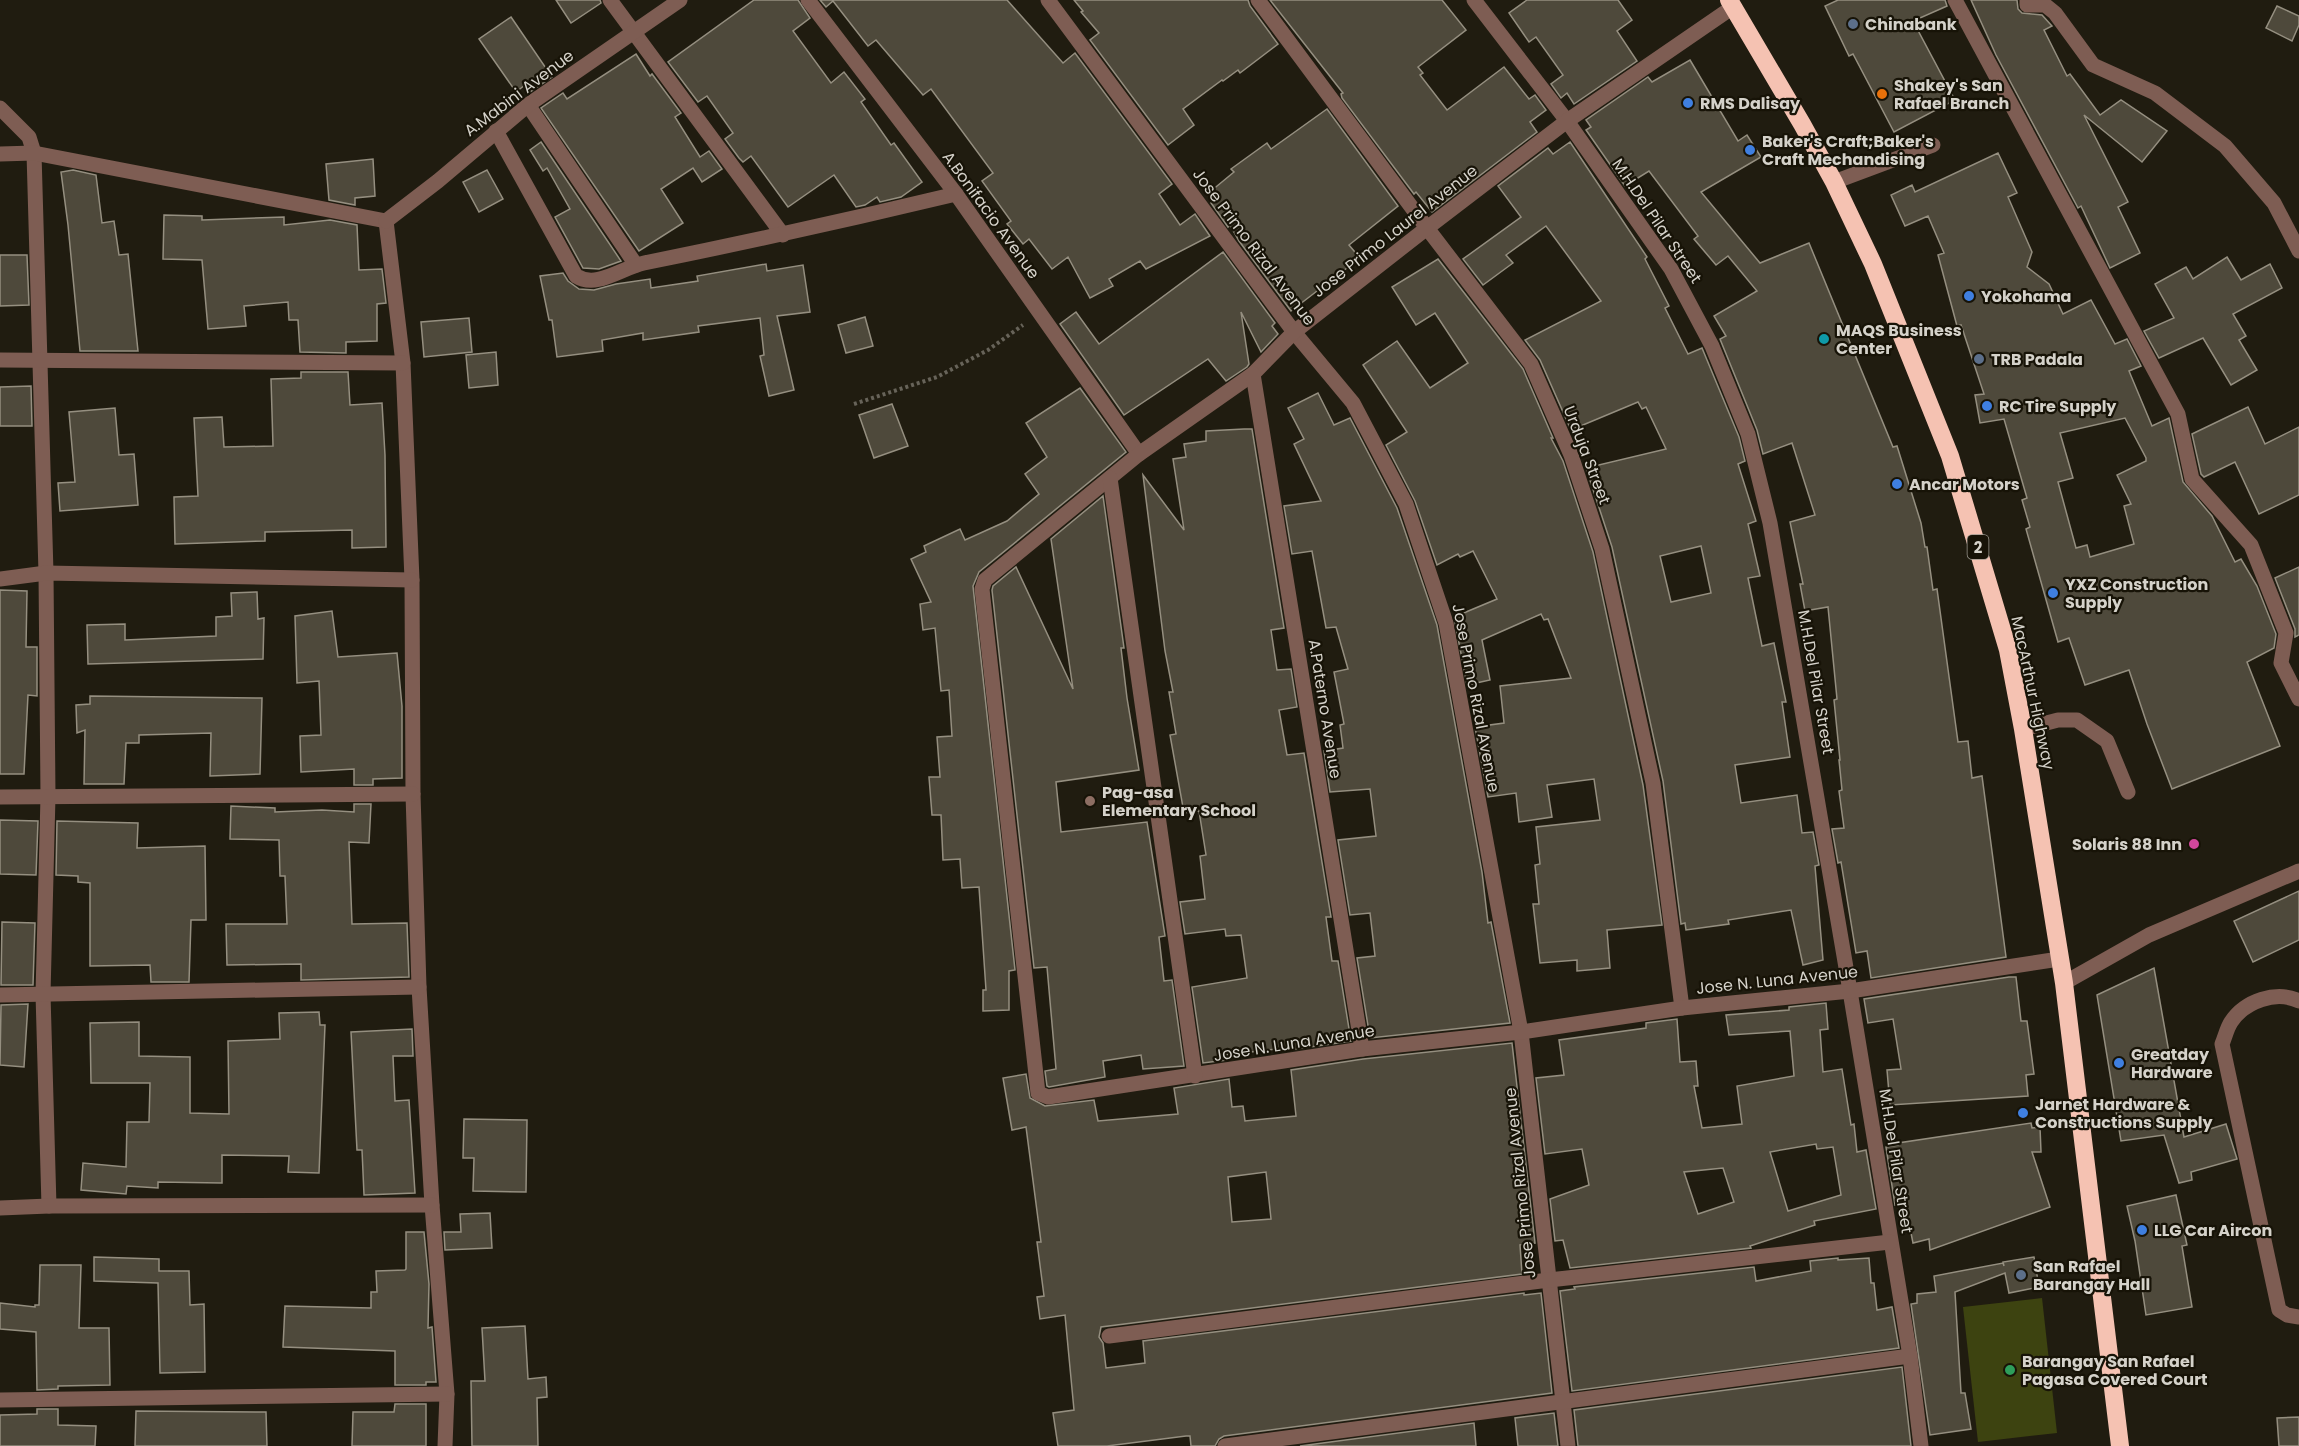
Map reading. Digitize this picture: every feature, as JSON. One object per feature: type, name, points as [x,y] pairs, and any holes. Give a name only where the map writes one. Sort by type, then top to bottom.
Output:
[{"type":"highway","name":"MacArthur Highway","points":[[1731,3],[1834,182],[1873,264],[1950,456],[2008,650],[2064,983],[2120,1446]]},
{"type":"street","points":[[610,0],[783,235]]},
{"type":"street","name":"A.Mabini Avenue","points":[[386,221],[438,181],[528,105],[680,0]]},
{"type":"street","name":"A.Bonifacio Avenue","points":[[808,0],[956,194],[1139,454]]},
{"type":"street","name":"Jose Primo Rizal Avenue","points":[[1048,0],[1294,332],[1353,403],[1406,504],[1446,623],[1521,1032],[1568,1446]]},
{"type":"street","name":"Urduja Street","points":[[1258,0],[1531,364],[1571,455],[1602,549],[1653,783],[1682,1008]]},
{"type":"street","name":"M.H.Del Pilar Street","points":[[1474,0],[1567,121],[1671,269],[1712,346],[1748,434],[1770,523],[1910,1356],[1921,1446]]},
{"type":"street","points":[[1955,0],[2178,414],[2192,479],[2251,545],[2286,633],[2281,663],[2299,699]]},
{"type":"street","points":[[2026,0],[2027,5],[2045,5],[2055,13],[2093,65],[2155,93],[2225,146],[2274,203],[2299,251]]},
{"type":"street","name":"Jose Primo Laurel Avenue","points":[[982,589],[985,580],[994,572],[1139,454],[1253,374],[1294,332],[1567,121],[1731,3]]},
{"type":"street","points":[[528,105],[636,265]]},
{"type":"street","points":[[0,108],[28,137],[34,153],[45,573],[48,796],[43,994],[49,1206]]},
{"type":"street","points":[[496,131],[576,276],[584,281],[594,282],[636,265],[783,235],[956,194]]},
{"type":"street","points":[[1834,182],[1932,145]]},
{"type":"street","points":[[0,154],[34,153],[386,221],[403,363],[412,580],[412,794],[419,987],[432,1205],[447,1394],[445,1446]]},
{"type":"street","points":[[0,360],[403,363]]},
{"type":"street","name":"A.Paterno Avenue","points":[[1253,374],[1362,1049]]},
{"type":"street","points":[[1110,478],[1195,1076]]},
{"type":"street","points":[[0,579],[45,573],[412,580]]},
{"type":"street","name":"Jose N. Luna Avenue","points":[[982,589],[1036,1085],[1038,1093],[1048,1097],[1362,1049],[1521,1032],[1682,1008],[1850,991],[2059,959]]},
{"type":"street","points":[[2023,729],[2058,720],[2076,720],[2107,741],[2128,792]]},
{"type":"street","points":[[0,796],[412,794]]},
{"type":"street","points":[[2064,983],[2149,935],[2299,872]]},
{"type":"street","points":[[0,995],[419,987]]},
{"type":"street","points":[[2299,1000],[2263,997],[2242,1010],[2230,1023],[2222,1044],[2279,1310],[2287,1315],[2299,1317]]},
{"type":"street","points":[[0,1208],[432,1205]]},
{"type":"street","points":[[1109,1336],[1549,1280],[1890,1242]]},
{"type":"street","points":[[1225,1446],[1910,1356]]},
{"type":"street","points":[[0,1400],[447,1394]]},
{"type":"path","points":[[854,404],[937,377],[988,350],[1040,313]]},
{"type":"green space","name":"Barangay San Rafael Pagasa Covered Court","points":[[2042,1298],[2057,1433],[1978,1442],[1963,1307]]},
{"type":"building","points":[[556,0],[600,0],[601,3],[571,23]]},
{"type":"building","points":[[754,0],[798,0],[810,18],[793,31],[831,83],[844,72],[865,99],[861,102],[891,145],[894,143],[922,182],[901,197],[880,202],[877,197],[865,205],[856,207],[834,175],[788,207],[751,156],[743,162],[739,158],[725,139],[733,133],[707,96],[698,102],[668,62]]},
{"type":"building","points":[[820,0],[1007,0],[1063,63],[1075,53],[1172,184],[1159,194],[1180,225],[1195,214],[1210,236],[1146,269],[1140,261],[1109,279],[1113,286],[1090,298],[1068,257],[1052,269],[1029,239],[1023,244],[1007,224],[1011,221],[982,181],[993,173],[931,89],[923,95],[876,40],[868,46],[833,1],[826,7]]},
{"type":"building","points":[[1074,0],[1248,0],[1278,44],[1240,73],[1238,70],[1222,80],[1183,109],[1194,125],[1168,145],[1090,40],[1099,33]]},
{"type":"building","points":[[1270,0],[1442,0],[1466,30],[1418,67],[1423,73],[1420,75],[1447,110],[1504,67],[1529,99],[1535,95],[1546,110],[1530,122],[1537,132],[1432,212],[1416,192],[1414,194],[1342,98],[1343,93]]},
{"type":"building","points":[[1527,0],[1618,0],[1632,20],[1617,31],[1637,61],[1574,104],[1567,93],[1561,98],[1551,84],[1563,75],[1536,37],[1529,42],[1509,13]]},
{"type":"building","points":[[1838,0],[1945,0],[1947,6],[1913,21],[1955,100],[1894,132],[1853,54],[1849,56],[1825,6]]},
{"type":"building","points":[[1971,0],[2017,0],[2018,9],[2022,13],[2042,15],[2052,26],[2044,30],[2067,76],[2070,74],[2100,115],[2121,100],[2167,131],[2142,162],[2084,115],[2128,202],[2118,207],[2140,253],[2110,268],[2081,206],[2078,208],[1996,55]]},
{"type":"building","points":[[2277,6],[2299,16],[2299,25],[2292,41],[2266,28]]},
{"type":"building","points":[[511,17],[552,77],[530,92],[525,85],[516,92],[479,39]]},
{"type":"building","points":[[636,54],[650,76],[652,74],[681,113],[675,117],[700,157],[709,151],[722,169],[702,182],[693,168],[661,189],[683,223],[639,251],[541,108],[563,93],[567,99]]},
{"type":"building","points":[[1690,60],[1738,141],[1747,135],[1761,157],[1701,192],[1760,263],[1809,243],[1893,447],[1897,446],[1921,523],[1925,547],[1927,547],[1933,590],[1937,589],[1958,742],[1968,741],[1972,778],[1982,776],[2006,957],[1871,978],[1867,951],[1856,953],[1841,862],[1838,863],[1832,829],[1844,828],[1839,791],[1842,790],[1834,700],[1837,699],[1828,607],[1805,611],[1800,584],[1803,584],[1790,522],[1815,515],[1792,443],[1763,454],[1757,430],[1720,339],[1726,336],[1714,316],[1757,291],[1728,256],[1716,265],[1694,239],[1698,236],[1649,171],[1625,186],[1586,130],[1591,127],[1586,120],[1648,77],[1652,82]]},
{"type":"building","points":[[1327,109],[1398,206],[1349,245],[1360,258],[1291,311],[1239,241],[1230,225],[1228,227],[1211,203],[1217,199],[1211,191],[1234,172],[1231,169],[1267,143],[1271,149]]},
{"type":"building","points":[[541,142],[621,261],[599,269],[583,268],[555,217],[570,209],[547,168],[543,171],[530,150]]},
{"type":"building","points":[[1570,142],[1647,257],[1645,259],[1669,306],[1665,308],[1688,354],[1702,348],[1739,437],[1745,461],[1738,464],[1756,521],[1748,524],[1760,576],[1748,578],[1762,646],[1774,643],[1786,702],[1782,702],[1790,757],[1735,765],[1741,803],[1797,795],[1802,833],[1813,832],[1819,865],[1815,866],[1823,960],[1803,965],[1791,910],[1728,920],[1729,924],[1686,930],[1685,923],[1681,924],[1663,781],[1612,547],[1586,468],[1666,449],[1646,407],[1642,409],[1638,402],[1571,430],[1540,360],[1525,340],[1601,301],[1546,226],[1506,255],[1513,263],[1483,285],[1463,259],[1521,217],[1498,186],[1548,148],[1553,154]],"holes":[[[1701,546],[1711,593],[1671,602],[1660,556]]]},
{"type":"building","points":[[1998,153],[2017,193],[2008,197],[2032,252],[2027,267],[2049,284],[2063,314],[2091,300],[2115,344],[2127,339],[2141,366],[2129,371],[2152,426],[2169,418],[2183,482],[2212,516],[2235,562],[2241,559],[2257,586],[2276,634],[2274,648],[2247,662],[2280,746],[2172,789],[2129,670],[2085,685],[2069,638],[2058,642],[2026,529],[2030,527],[2022,500],[2027,498],[2004,419],[1980,423],[1975,395],[1984,394],[1961,325],[1957,326],[1938,255],[1944,253],[1928,216],[1905,226],[1891,195],[1912,185],[1915,192]],"holes":[[[2125,418],[2146,461],[2117,475],[2131,504],[2124,506],[2134,544],[2090,557],[2087,545],[2076,548],[2058,482],[2073,478],[2060,433]]]},
{"type":"building","points":[[373,159],[375,196],[355,198],[355,205],[329,200],[326,164]]},
{"type":"building","points":[[73,170],[96,175],[102,223],[114,221],[119,255],[128,254],[138,351],[80,351],[61,172]]},
{"type":"building","points":[[487,170],[503,199],[479,212],[463,182]]},
{"type":"building","points":[[164,215],[202,216],[202,220],[284,217],[284,225],[330,220],[357,225],[359,270],[382,269],[386,303],[377,304],[377,341],[346,342],[346,353],[300,352],[298,320],[289,320],[288,302],[244,306],[246,326],[208,329],[202,260],[163,259]]},
{"type":"building","points":[[1223,252],[1275,323],[1272,326],[1278,334],[1261,352],[1241,312],[1249,364],[1247,367],[1226,381],[1208,359],[1124,415],[1060,324],[1076,312],[1099,344]]},
{"type":"building","points":[[0,255],[27,255],[29,305],[0,306]]},
{"type":"building","points":[[2227,257],[2241,280],[2270,264],[2282,288],[2233,314],[2246,336],[2239,340],[2257,370],[2231,385],[2203,338],[2159,358],[2144,331],[2174,318],[2155,284],[2186,267],[2193,279]]},
{"type":"building","points":[[1438,259],[1523,369],[1553,438],[1551,438],[1563,461],[1593,552],[1643,785],[1662,925],[1607,930],[1610,968],[1577,971],[1577,960],[1540,963],[1533,904],[1539,904],[1535,865],[1540,864],[1536,827],[1600,820],[1594,779],[1547,785],[1552,817],[1519,822],[1516,793],[1488,797],[1475,727],[1504,723],[1500,686],[1571,678],[1548,619],[1544,620],[1541,614],[1482,640],[1490,680],[1467,685],[1454,617],[1497,599],[1473,551],[1460,557],[1458,554],[1437,565],[1415,501],[1386,445],[1407,432],[1363,365],[1397,341],[1430,388],[1468,363],[1435,313],[1416,325],[1392,287]]},
{"type":"building","points":[[766,264],[767,271],[803,265],[810,312],[777,316],[794,390],[769,396],[760,356],[764,355],[760,318],[698,326],[699,332],[643,340],[643,333],[602,340],[603,351],[557,357],[552,320],[549,320],[540,276],[563,273],[568,281],[579,289],[594,290],[650,279],[651,288],[698,281],[697,276]]},
{"type":"building","points":[[865,317],[873,346],[846,353],[838,325]]},
{"type":"building","points":[[469,318],[472,352],[424,357],[421,322]]},
{"type":"building","points":[[496,352],[498,385],[469,388],[466,355]]},
{"type":"building","points":[[301,372],[348,372],[350,405],[382,403],[386,547],[352,548],[352,530],[265,532],[265,541],[175,544],[174,497],[198,496],[194,418],[222,417],[224,447],[273,446],[271,379],[301,378]]},
{"type":"building","points":[[31,386],[32,426],[0,426],[0,387]]},
{"type":"building","points":[[1080,388],[1126,452],[979,572],[973,586],[1015,970],[1009,971],[1009,1010],[983,1011],[983,990],[986,990],[979,887],[962,888],[960,859],[943,860],[941,815],[932,815],[929,777],[940,777],[937,737],[952,736],[949,690],[941,691],[935,628],[923,630],[920,604],[931,602],[911,559],[926,552],[924,546],[960,529],[965,540],[1007,521],[1039,494],[1025,474],[1047,457],[1026,423]]},
{"type":"building","points":[[1318,393],[1334,425],[1350,418],[1397,508],[1437,625],[1482,872],[1488,923],[1491,922],[1510,1023],[1370,1038],[1357,958],[1375,956],[1370,913],[1350,915],[1338,840],[1376,836],[1370,789],[1330,792],[1324,751],[1343,748],[1340,725],[1344,724],[1334,672],[1348,669],[1336,627],[1326,628],[1312,551],[1292,554],[1284,506],[1321,501],[1294,444],[1304,439],[1288,408]]},
{"type":"building","points":[[892,404],[908,446],[874,458],[859,415]]},
{"type":"building","points":[[2248,407],[2265,444],[2299,427],[2299,495],[2259,514],[2235,462],[2204,477],[2201,474],[2192,434]]},
{"type":"building","points":[[115,408],[119,455],[134,454],[138,505],[60,511],[58,483],[75,482],[69,412]]},
{"type":"building","points":[[1252,429],[1284,628],[1271,630],[1277,670],[1291,669],[1297,707],[1279,710],[1287,755],[1304,753],[1331,917],[1326,917],[1332,961],[1338,961],[1351,1041],[1289,1050],[1285,1048],[1225,1055],[1226,1060],[1203,1063],[1192,987],[1247,978],[1241,935],[1226,936],[1225,929],[1185,934],[1180,902],[1205,899],[1200,856],[1206,855],[1199,811],[1184,813],[1170,735],[1176,734],[1169,692],[1173,692],[1165,651],[1143,475],[1184,530],[1173,459],[1186,457],[1184,444],[1206,441],[1206,431]]},
{"type":"building","points":[[1103,496],[1124,648],[1121,648],[1127,698],[1139,770],[1056,782],[1061,832],[1147,822],[1165,936],[1159,937],[1164,981],[1172,980],[1184,1066],[1143,1069],[1141,1055],[1103,1061],[1105,1077],[1049,1087],[1045,1071],[1056,1069],[1047,967],[1034,968],[992,590],[993,586],[1016,567],[1073,689],[1051,539]]},
{"type":"building","points":[[2299,567],[2299,635],[2295,637],[2295,629],[2275,578]]},
{"type":"building","points":[[0,590],[27,591],[26,647],[37,647],[37,696],[28,695],[24,774],[0,774]]},
{"type":"building","points":[[257,592],[258,619],[264,618],[263,659],[88,664],[87,625],[125,624],[125,640],[216,636],[216,617],[232,616],[231,593]]},
{"type":"building","points":[[332,611],[338,657],[397,653],[402,706],[402,778],[373,779],[373,785],[354,785],[354,769],[301,772],[300,736],[321,735],[319,681],[297,683],[295,616]]},
{"type":"building","points":[[90,696],[262,698],[260,774],[210,776],[211,733],[139,735],[139,743],[126,743],[124,784],[84,784],[85,730],[77,733],[76,705],[90,704]]},
{"type":"building","points":[[354,804],[371,804],[369,843],[349,842],[352,924],[407,923],[409,977],[301,980],[301,964],[227,965],[226,924],[287,924],[285,876],[280,876],[279,840],[230,839],[231,806],[275,808],[275,812],[322,810],[354,812]]},
{"type":"building","points":[[0,820],[38,821],[36,875],[0,874]]},
{"type":"building","points":[[57,821],[138,823],[137,848],[205,846],[206,920],[191,920],[189,982],[151,982],[150,965],[90,966],[90,883],[78,882],[78,876],[56,875]]},
{"type":"building","points":[[2299,891],[2299,940],[2253,962],[2234,921]]},
{"type":"building","points":[[2,922],[35,923],[33,985],[1,985]]},
{"type":"building","points":[[2154,968],[2184,1137],[2226,1124],[2237,1159],[2191,1172],[2192,1180],[2179,1183],[2164,1135],[2121,1141],[2097,995]]},
{"type":"building","points":[[2016,977],[2021,1021],[2027,1021],[2034,1074],[2026,1075],[2028,1096],[1890,1105],[1887,1070],[1901,1069],[1893,1019],[1868,1023],[1864,999]]},
{"type":"building","points":[[1826,1003],[1828,1029],[1820,1030],[1823,1072],[1842,1069],[1851,1125],[1854,1124],[1857,1152],[1866,1150],[1876,1209],[1814,1221],[1815,1225],[1750,1246],[1751,1248],[1570,1268],[1563,1240],[1555,1241],[1550,1199],[1589,1185],[1582,1149],[1545,1154],[1536,1078],[1564,1075],[1559,1040],[1646,1028],[1646,1023],[1677,1019],[1680,1062],[1696,1061],[1698,1086],[1694,1086],[1702,1128],[1742,1124],[1737,1086],[1794,1076],[1790,1031],[1729,1035],[1726,1015],[1789,1010],[1789,1007]],"holes":[[[1816,1144],[1817,1149],[1833,1147],[1841,1195],[1788,1211],[1770,1152]],[[1723,1168],[1734,1202],[1698,1214],[1684,1172]]]},
{"type":"building","points":[[28,1004],[24,1067],[0,1065],[1,1005]]},
{"type":"building","points":[[319,1012],[320,1025],[325,1025],[319,1173],[288,1172],[289,1156],[222,1155],[222,1183],[158,1182],[158,1188],[127,1186],[126,1194],[81,1190],[83,1163],[126,1167],[127,1122],[149,1122],[150,1083],[91,1083],[90,1023],[139,1022],[139,1056],[190,1057],[190,1113],[229,1114],[228,1041],[280,1039],[279,1013]]},
{"type":"building","points":[[412,1029],[413,1056],[393,1056],[395,1101],[409,1100],[415,1193],[364,1195],[362,1150],[357,1150],[351,1032]]},
{"type":"building","points":[[1512,1043],[1535,1243],[1520,1245],[1522,1274],[1101,1327],[1099,1337],[1103,1343],[1106,1368],[1145,1363],[1143,1341],[1524,1293],[1524,1295],[1541,1293],[1552,1393],[1224,1436],[1215,1446],[1191,1446],[1190,1436],[1186,1436],[1107,1446],[1058,1446],[1053,1413],[1074,1410],[1065,1315],[1040,1319],[1037,1297],[1044,1296],[1037,1242],[1041,1242],[1026,1127],[1012,1130],[1003,1078],[1026,1074],[1030,1098],[1045,1106],[1094,1100],[1098,1121],[1178,1114],[1174,1088],[1229,1079],[1232,1107],[1243,1106],[1245,1121],[1296,1116],[1291,1070],[1363,1059]],"holes":[[[1266,1172],[1271,1219],[1232,1222],[1228,1177]]]},
{"type":"building","points":[[464,1119],[527,1120],[526,1192],[473,1191],[474,1158],[463,1158]]},
{"type":"building","points":[[2031,1123],[2032,1128],[2040,1127],[2041,1152],[2032,1152],[2050,1207],[1930,1250],[1929,1239],[1913,1243],[1905,1203],[1895,1205],[1886,1147],[1898,1145],[1898,1143]]},
{"type":"building","points":[[2176,1195],[2187,1245],[2182,1246],[2192,1307],[2146,1315],[2135,1241],[2127,1206]]},
{"type":"building","points":[[490,1213],[492,1248],[445,1250],[444,1232],[461,1232],[460,1214]]},
{"type":"building","points":[[406,1232],[424,1232],[429,1284],[428,1328],[432,1327],[436,1382],[426,1382],[426,1385],[395,1385],[395,1351],[283,1347],[285,1306],[371,1308],[371,1292],[377,1292],[376,1271],[406,1269]]},
{"type":"building","points":[[94,1257],[159,1259],[159,1271],[189,1271],[190,1305],[204,1304],[205,1372],[160,1373],[158,1283],[94,1281]]},
{"type":"building","points":[[2034,1257],[2039,1287],[2009,1293],[2005,1273],[1955,1292],[1961,1393],[1965,1393],[1971,1429],[1930,1435],[1911,1304],[1917,1303],[1917,1294],[1936,1292],[1934,1276],[2003,1263],[2004,1266],[2003,1262]]},
{"type":"building","points":[[1838,1258],[1838,1260],[1869,1258],[1871,1283],[1874,1283],[1877,1310],[1892,1307],[1899,1348],[1572,1391],[1560,1291],[1575,1289],[1574,1287],[1754,1267],[1756,1281],[1811,1271],[1810,1261]]},
{"type":"building","points":[[40,1265],[81,1265],[79,1328],[109,1328],[110,1385],[58,1386],[58,1389],[37,1390],[36,1332],[0,1329],[0,1303],[35,1307],[39,1305]]},
{"type":"building","points":[[525,1326],[528,1379],[546,1377],[547,1397],[537,1398],[538,1446],[472,1446],[471,1381],[485,1381],[482,1328]]},
{"type":"building","points":[[1902,1367],[1911,1446],[1578,1446],[1574,1410]]},
{"type":"building","points":[[395,1404],[426,1404],[426,1446],[352,1446],[353,1412],[394,1412]]},
{"type":"building","points":[[37,1409],[58,1409],[58,1425],[96,1426],[95,1446],[0,1446],[0,1415],[37,1414]]},
{"type":"building","points":[[136,1411],[266,1412],[267,1446],[135,1446]]},
{"type":"building","points":[[1554,1413],[1558,1446],[1518,1446],[1515,1418]]},
{"type":"building","points":[[2299,1417],[2299,1446],[2279,1446],[2277,1418]]},
{"type":"building","points":[[1474,1423],[1476,1446],[1300,1446]]},
{"type":"place","name":"Chinabank","points":[[1853,24]]},
{"type":"place","name":"Shakey's San Rafael Branch","points":[[1882,94]]},
{"type":"place","name":"RMS Dalisay","points":[[1688,103]]},
{"type":"place","name":"Baker's Craft;Baker's Craft Mechandising","points":[[1750,150]]},
{"type":"place","name":"Yokohama","points":[[1969,296]]},
{"type":"place","name":"MAQS Business Center","points":[[1824,339]]},
{"type":"place","name":"TRB Padala","points":[[1979,359]]},
{"type":"place","name":"RC Tire Supply","points":[[1987,406]]},
{"type":"place","name":"Ancar Motors","points":[[1897,484]]},
{"type":"place","name":"YXZ Construction Supply","points":[[2053,593]]},
{"type":"place","name":"Pag-asa Elementary School","points":[[1090,801]]},
{"type":"place","name":"Solaris 88 Inn","points":[[2194,844]]},
{"type":"place","name":"Greatday Hardware","points":[[2119,1063]]},
{"type":"place","name":"Jarnet Hardware & Constructions Supply","points":[[2023,1113]]},
{"type":"place","name":"LLG Car Aircon","points":[[2142,1230]]},
{"type":"place","name":"San Rafael Barangay Hall","points":[[2021,1275]]},
{"type":"place","name":"Barangay San Rafael Pagasa Covered Court","points":[[2010,1370]]}]
